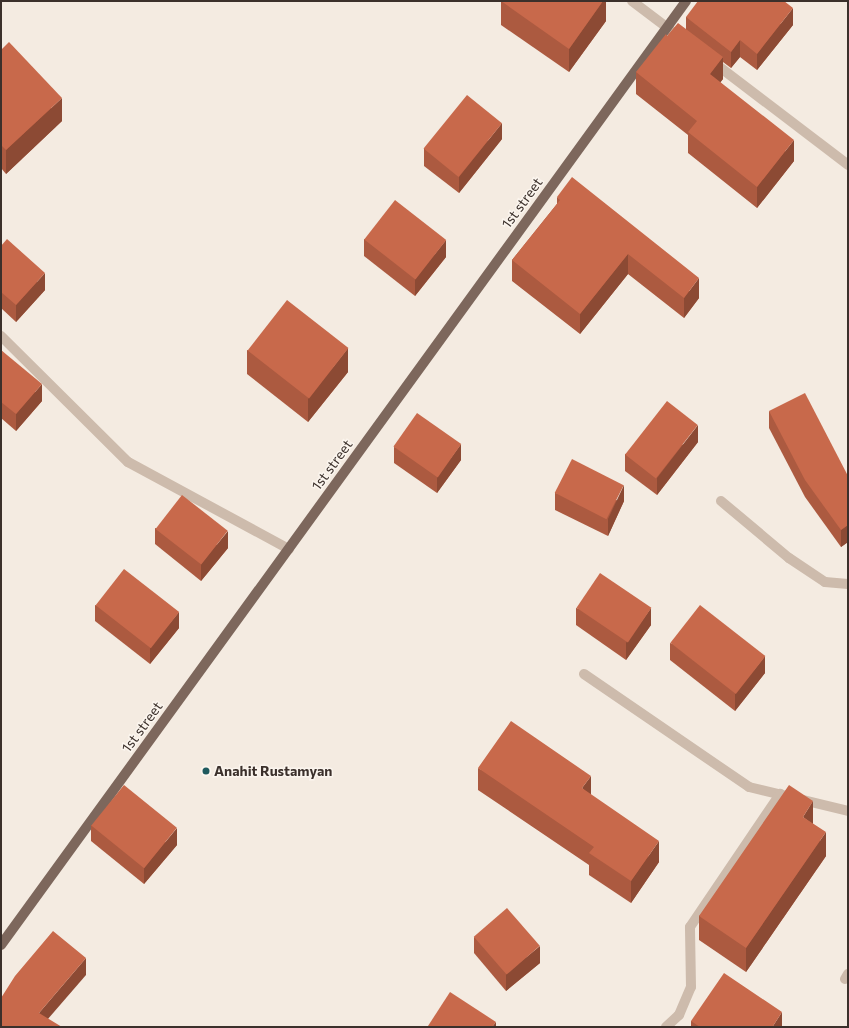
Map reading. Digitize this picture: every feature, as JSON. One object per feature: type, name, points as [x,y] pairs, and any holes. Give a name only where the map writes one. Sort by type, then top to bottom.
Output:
[{"type":"main road","name":"1st street","points":[[1,945],[686,1]]},
{"type":"street","points":[[632,1],[679,36]]},
{"type":"street","points":[[704,55],[848,165]]},
{"type":"street","points":[[1,336],[128,462],[289,549]]},
{"type":"street","points":[[721,501],[789,558],[825,582],[848,584]]},
{"type":"street","points":[[584,674],[749,787],[848,811]]},
{"type":"street","points":[[666,1027],[679,1015],[691,987],[690,927],[780,794]]},
{"type":"building","points":[[501,1],[603,1],[569,49]]},
{"type":"building","points":[[698,1],[784,1],[793,8],[757,54],[740,40],[731,52],[686,17]]},
{"type":"building","points":[[678,23],[723,57],[710,74],[794,140],[757,187],[688,132],[697,121],[636,72],[666,34],[667,36]]},
{"type":"building","points":[[9,42],[62,98],[6,150],[1,145],[1,50]]},
{"type":"building","points":[[467,95],[502,123],[459,177],[424,149]]},
{"type":"building","points":[[572,177],[699,278],[684,298],[628,254],[580,314],[512,260],[560,200],[557,197]]},
{"type":"building","points":[[395,200],[446,240],[415,279],[364,239]]},
{"type":"building","points":[[7,239],[45,273],[16,305],[1,292],[1,246]]},
{"type":"building","points":[[287,300],[348,348],[309,398],[248,350]]},
{"type":"building","points":[[1,350],[42,384],[16,414],[1,402]]},
{"type":"building","points":[[805,393],[848,476],[848,525],[841,530],[805,480],[769,411]]},
{"type":"building","points":[[667,401],[698,425],[656,479],[625,455]]},
{"type":"building","points":[[417,413],[461,444],[438,478],[393,447]]},
{"type":"building","points":[[572,459],[624,485],[606,519],[555,493]]},
{"type":"building","points":[[182,495],[228,531],[201,565],[156,529]]},
{"type":"building","points":[[124,569],[179,612],[151,648],[96,605]]},
{"type":"building","points":[[600,573],[651,608],[628,642],[577,608]]},
{"type":"building","points":[[700,605],[765,656],[736,694],[670,643]]},
{"type":"building","points":[[511,721],[591,776],[582,788],[659,841],[631,881],[589,853],[594,847],[478,768]]},
{"type":"building","points":[[124,785],[177,828],[144,868],[91,825]]},
{"type":"building","points":[[789,785],[813,801],[803,817],[826,832],[746,948],[699,916]]},
{"type":"building","points":[[507,908],[540,946],[507,975],[474,937]]},
{"type":"building","points":[[53,931],[86,958],[39,1013],[62,1027],[1,1027],[1,998],[15,976]]},
{"type":"building","points":[[724,973],[782,1012],[773,1026],[775,1027],[700,1027],[691,1021]]},
{"type":"building","points":[[450,992],[496,1022],[492,1027],[429,1027],[428,1026]]},
{"type":"place","name":"Anahit Rustamyan","points":[[206,771]]}]
